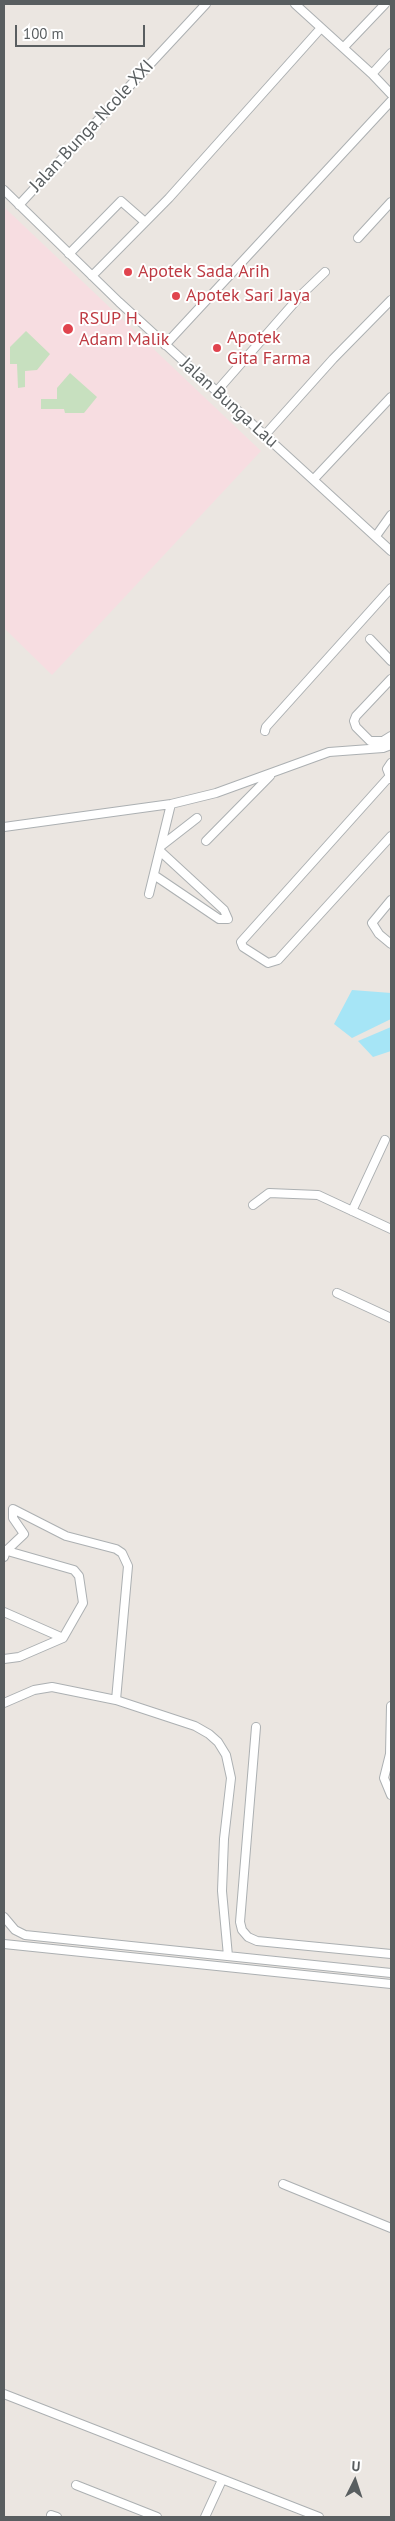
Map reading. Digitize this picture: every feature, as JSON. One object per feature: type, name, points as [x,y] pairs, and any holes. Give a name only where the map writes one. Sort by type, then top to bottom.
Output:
[{"type":"street","name":"Jalan Bunga Ncole XXI","points":[[19,205],[206,4]]},
{"type":"street","points":[[295,4],[344,47],[391,94]]},
{"type":"street","points":[[344,47],[385,4]]},
{"type":"street","points":[[92,276],[145,222],[321,28]]},
{"type":"street","points":[[372,74],[391,53]]},
{"type":"street","points":[[165,345],[391,101]]},
{"type":"street","name":"Jalan Bunga Lau","points":[[4,190],[165,345],[391,551]]},
{"type":"street","points":[[69,254],[121,201],[145,222]]},
{"type":"street","points":[[358,238],[391,202]]},
{"type":"street","points":[[216,392],[301,295],[325,272]]},
{"type":"street","points":[[264,436],[333,359],[391,300]]},
{"type":"street","points":[[314,479],[391,397]]},
{"type":"street","points":[[376,536],[391,515]]},
{"type":"street","points":[[265,731],[266,727],[391,588]]},
{"type":"street","points":[[370,639],[391,661]]},
{"type":"street","points":[[391,680],[356,716],[354,721],[356,727],[370,741],[383,741],[391,736]]},
{"type":"street","points":[[4,827],[171,804],[216,793],[329,752],[383,748],[391,744]]},
{"type":"street","points":[[391,763],[386,769],[390,778],[241,942],[243,947],[268,964],[278,960],[391,836]]},
{"type":"street","points":[[206,840],[272,774]]},
{"type":"street","points":[[149,894],[171,804]]},
{"type":"street","points":[[160,848],[197,818]]},
{"type":"street","points":[[154,875],[219,918],[228,919],[224,910],[160,848]]},
{"type":"street","points":[[391,900],[372,923],[375,930],[391,944]]},
{"type":"street","points":[[352,1211],[385,1140]]},
{"type":"street","points":[[253,1205],[269,1194],[311,1194],[391,1229]]},
{"type":"street","points":[[337,1293],[391,1318]]},
{"type":"street","points":[[4,1553],[24,1534],[13,1518],[13,1509],[66,1536],[116,1548],[126,1558],[128,1566],[116,1700]]},
{"type":"street","points":[[4,1518],[13,1518]]},
{"type":"street","points":[[4,1553],[74,1570],[79,1576],[82,1603],[63,1638],[19,1657],[4,1659]]},
{"type":"street","points":[[4,1612],[63,1638]]},
{"type":"street","points":[[4,1703],[34,1690],[52,1687],[116,1700],[195,1726],[209,1734],[226,1755],[231,1778],[224,1838],[222,1891],[228,1956]]},
{"type":"street","points":[[391,1708],[390,1755],[384,1778],[391,1796]]},
{"type":"street","points":[[256,1727],[240,1922],[242,1930],[248,1937],[257,1941],[391,1954]]},
{"type":"street","points":[[4,1917],[15,1930],[25,1935],[391,1973]]},
{"type":"street","points":[[4,1944],[391,1984]]},
{"type":"street","points":[[284,2184],[391,2228]]},
{"type":"street","points":[[4,2394],[319,2517]]},
{"type":"street","points":[[205,2517],[222,2480]]},
{"type":"street","points":[[76,2485],[158,2517]]},
{"type":"shaded area","name":"RSUP H. Adam Malik","points":[[4,207],[261,451],[52,675],[4,628]]},
{"type":"green space","points":[[26,331],[50,354],[37,370],[25,371],[25,387],[18,388],[17,364],[10,364],[10,347]]},
{"type":"green space","points":[[70,373],[97,397],[84,413],[65,413],[64,409],[41,409],[41,399],[57,399],[57,388]]},
{"type":"water","points":[[352,990],[391,993],[391,1019],[352,1038],[334,1024]]},
{"type":"water","points":[[391,1027],[391,1051],[373,1057],[358,1041]]},
{"type":"place","name":"Apotek Sada Arih","points":[[128,272]]},
{"type":"place","name":"Apotek Sari Jaya","points":[[176,296]]},
{"type":"place","name":"RSUP H. Adam Malik","points":[[68,329]]},
{"type":"place","name":"Apotek Gita Farma","points":[[217,348]]}]
